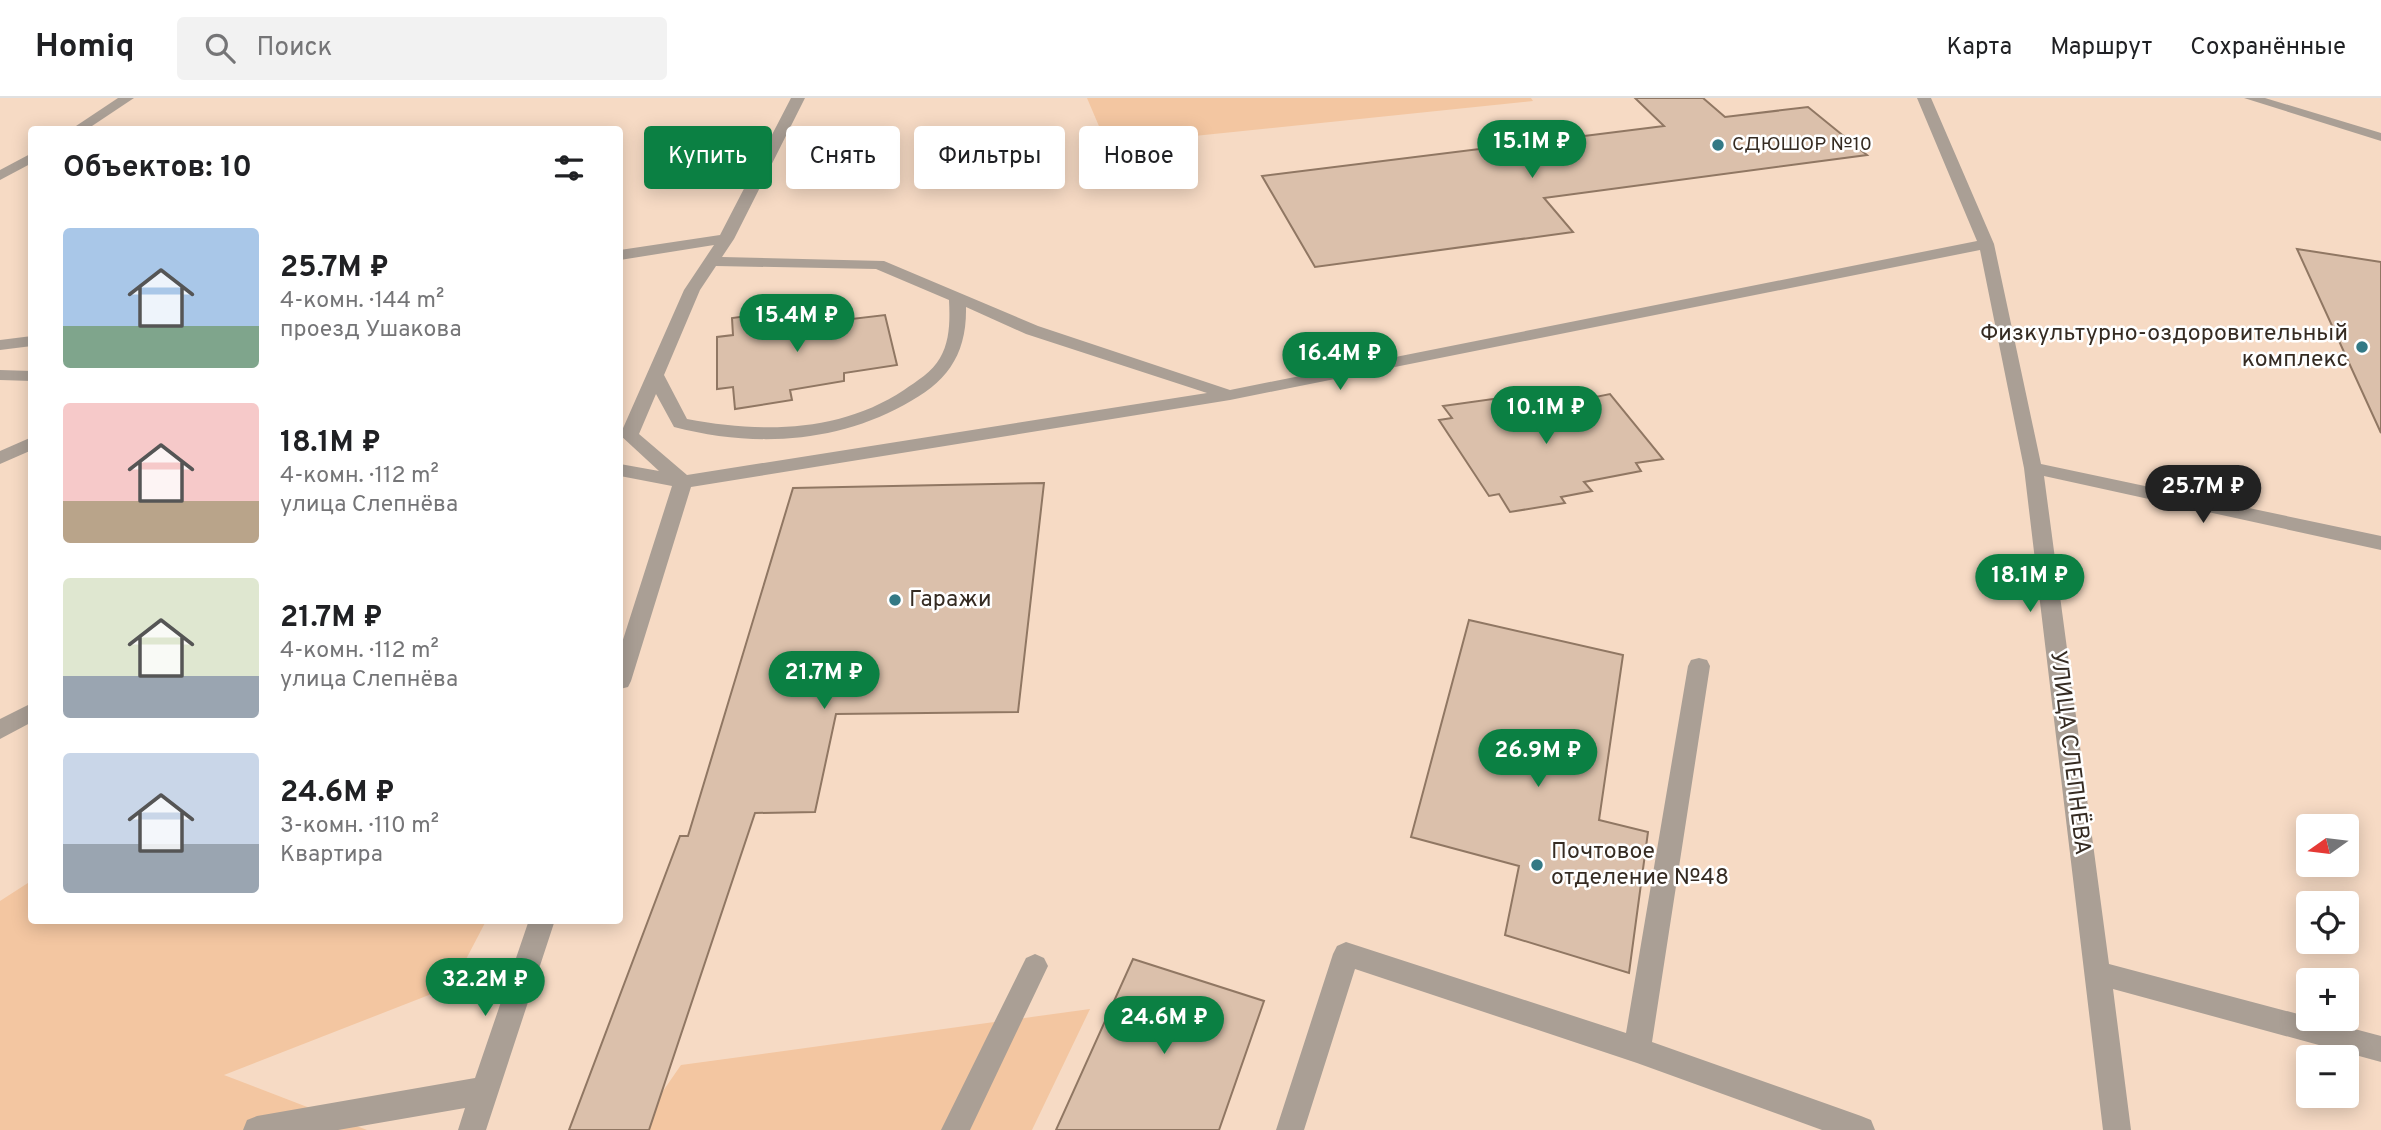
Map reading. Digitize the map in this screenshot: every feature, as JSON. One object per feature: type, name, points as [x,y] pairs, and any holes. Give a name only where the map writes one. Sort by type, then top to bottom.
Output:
[{"type":"street","points":[[82,126],[127,98]]},
{"type":"street","points":[[683,482],[629,435],[692,290],[726,239],[798,98]]},
{"type":"street","name":"УЛИЦА СЛЕПНЁВА","points":[[1924,98],[1986,244],[2033,468],[2117,1130]]},
{"type":"street","points":[[2251,98],[2381,137]]},
{"type":"street","points":[[0,176],[28,159]]},
{"type":"street","points":[[623,255],[726,239]]},
{"type":"street","points":[[623,471],[683,482],[1230,395],[1986,244]]},
{"type":"street","points":[[712,261],[878,264],[1032,330],[1230,395]]},
{"type":"street","points":[[655,375],[680,424],[723,433],[771,435],[833,427],[878,414],[921,387],[948,359],[958,326],[957,296]]},
{"type":"street","points":[[0,345],[28,342]]},
{"type":"street","points":[[0,375],[28,376]]},
{"type":"street","points":[[0,458],[28,445]]},
{"type":"street","points":[[2033,468],[2381,543]]},
{"type":"street","points":[[623,672],[683,482]]},
{"type":"street","points":[[1637,1050],[1699,666]]},
{"type":"street","points":[[0,730],[28,713]]},
{"type":"street","points":[[472,1130],[541,924]]},
{"type":"street","points":[[1290,1130],[1346,954],[1637,1050],[1861,1130]]},
{"type":"street","points":[[955,1130],[1035,966]]},
{"type":"street","points":[[2097,973],[2381,1049]]},
{"type":"street","points":[[257,1130],[487,1090]]},
{"type":"shaded area","points":[[1087,98],[1531,98],[1533,101],[1198,136],[1198,126],[1099,126]]},
{"type":"shaded area","points":[[28,883],[28,924],[484,924],[452,986],[224,1075],[367,1130],[0,1130],[0,901]]},
{"type":"shaded area","points":[[1090,1009],[1032,1130],[636,1130],[681,1065]]},
{"type":"building","points":[[1635,98],[1703,98],[1725,117],[1808,107],[1867,155],[1544,198],[1573,232],[1315,267],[1262,176],[1664,126]]},
{"type":"building","name":"Физкультурно-оздоровительный комплекс","points":[[2297,249],[2381,262],[2381,433]]},
{"type":"building","points":[[785,311],[787,318],[834,312],[835,321],[885,315],[897,365],[844,373],[844,381],[790,390],[792,400],[735,409],[733,387],[717,389],[717,337],[733,335],[732,318]]},
{"type":"building","points":[[1583,394],[1586,399],[1610,394],[1663,459],[1636,463],[1641,471],[1584,482],[1592,491],[1561,497],[1565,503],[1510,512],[1499,494],[1489,496],[1439,420],[1452,418],[1443,406],[1500,398],[1503,401],[1534,397],[1537,402]]},
{"type":"building","name":"Гаражи","points":[[1044,483],[1018,712],[836,714],[815,812],[755,813],[649,1130],[569,1130],[680,836],[688,836],[793,488]]},
{"type":"building","points":[[1469,620],[1623,655],[1599,820],[1648,832],[1629,973],[1505,935],[1519,866],[1411,837]]},
{"type":"building","points":[[1133,959],[1264,1001],[1219,1130],[1056,1130]]},
{"type":"place","name":"СДЮШОР №10","points":[[1718,145]]},
{"type":"place","name":"Физкультурно-оздоровительный комплекс","points":[[2362,347]]},
{"type":"place","name":"Гаражи","points":[[895,600]]},
{"type":"place","name":"Почтовое отделение №48","points":[[1537,865]]}]
